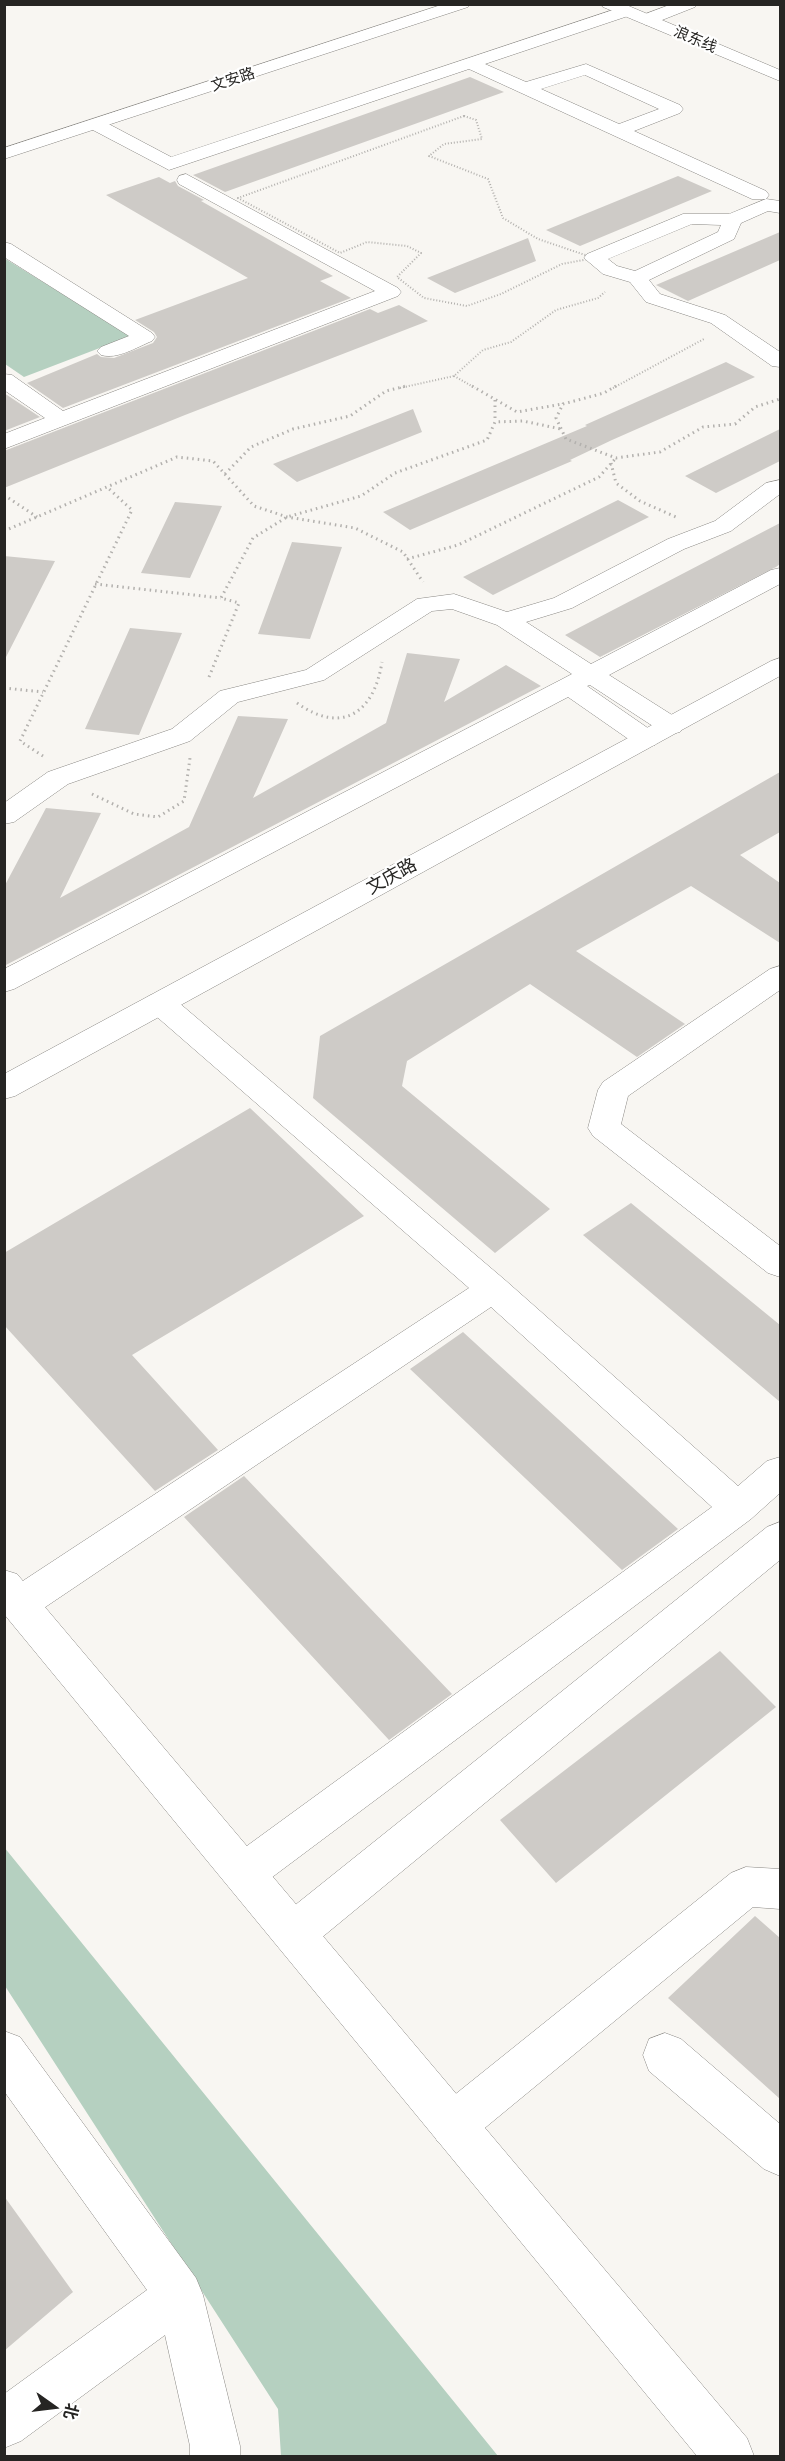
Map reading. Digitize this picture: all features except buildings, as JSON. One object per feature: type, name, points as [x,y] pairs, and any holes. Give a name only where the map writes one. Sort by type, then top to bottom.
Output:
[{"type":"street","name":"文安路","points":[[4,154],[462,4]]},
{"type":"street","name":"浪东线","points":[[609,4],[780,76]]},
{"type":"street","points":[[646,20],[689,4]]},
{"type":"street","points":[[97,125],[169,164],[625,11]]},
{"type":"street","points":[[470,63],[768,202]]},
{"type":"street","points":[[526,88],[586,69],[674,109],[617,131]]},
{"type":"street","points":[[4,442],[391,292],[186,180]]},
{"type":"street","points":[[594,258],[690,218],[732,220],[768,202],[780,186]]},
{"type":"street","points":[[641,284],[727,235],[732,220]]},
{"type":"street","points":[[4,248],[145,337],[108,351]]},
{"type":"street","points":[[594,258],[610,270],[641,284],[653,298],[718,319],[780,361]]},
{"type":"street","points":[[4,380],[61,419]]},
{"type":"street","points":[[506,620],[562,603],[676,544],[723,526],[774,488],[780,487]]},
{"type":"street","points":[[4,982],[780,575]]},
{"type":"street","points":[[4,816],[64,776],[181,735],[229,696],[315,675],[427,606],[454,601],[506,620],[580,680],[646,739]]},
{"type":"street","points":[[427,606],[495,633],[580,680],[671,726]]},
{"type":"street","name":"文庆路","points":[[4,1088],[780,666]]},
{"type":"street","points":[[780,976],[614,1090],[604,1128],[780,1263]]},
{"type":"street","points":[[160,1003],[493,1288],[738,1508]]},
{"type":"street","points":[[493,1288],[12,1595],[729,2457]]},
{"type":"street","points":[[244,1873],[738,1508],[780,1472]]},
{"type":"street","points":[[294,1933],[780,1538]]},
{"type":"street","points":[[453,2125],[746,1887],[780,1889]]},
{"type":"street","points":[[4,2053],[179,2295],[215,2446],[215,2457]]},
{"type":"street","points":[[665,2055],[780,2153]]},
{"type":"street","points":[[4,2424],[179,2295]]},
{"type":"path","points":[[464,116],[476,120],[482,139],[444,144],[429,156],[488,179],[502,218],[538,239],[594,258],[562,264],[501,294],[467,306],[424,298],[397,277],[421,254],[407,246],[368,242],[340,253],[237,198],[464,116]]},
{"type":"path","points":[[225,474],[252,447],[293,429],[350,416],[386,391],[454,375],[483,350],[512,342],[556,310],[598,298],[609,288],[641,284]]},
{"type":"path","points":[[454,375],[517,412],[563,404],[604,393],[709,336],[705,315]]},
{"type":"path","points":[[221,598],[253,538],[287,517],[361,496],[395,473],[487,440],[495,422],[495,399]]},
{"type":"path","points":[[563,404],[556,418],[566,440],[616,458],[660,452],[703,427],[735,424],[754,407],[780,399]]},
{"type":"path","points":[[495,422],[524,421],[561,429]]},
{"type":"path","points":[[4,531],[177,457],[213,460],[254,506],[287,517],[355,528],[403,552],[427,606]]},
{"type":"path","points":[[407,559],[458,544],[599,477],[616,458]]},
{"type":"path","points":[[611,463],[616,483],[640,501],[678,518]]},
{"type":"path","points":[[107,487],[132,510],[20,741],[64,776],[134,814],[158,817],[184,801],[190,757],[181,735]]},
{"type":"path","points":[[4,495],[37,517]]},
{"type":"path","points":[[95,584],[221,598],[239,603],[209,678],[240,694]]},
{"type":"path","points":[[271,686],[317,716],[347,718],[366,708],[380,680],[383,650],[374,637]]},
{"type":"path","points":[[4,688],[43,692]]},
{"type":"green space","points":[[4,258],[131,336],[24,377],[5,364]]},
{"type":"green space","points":[[4,1847],[498,2456],[281,2456],[278,2409],[5,1986]]}]
